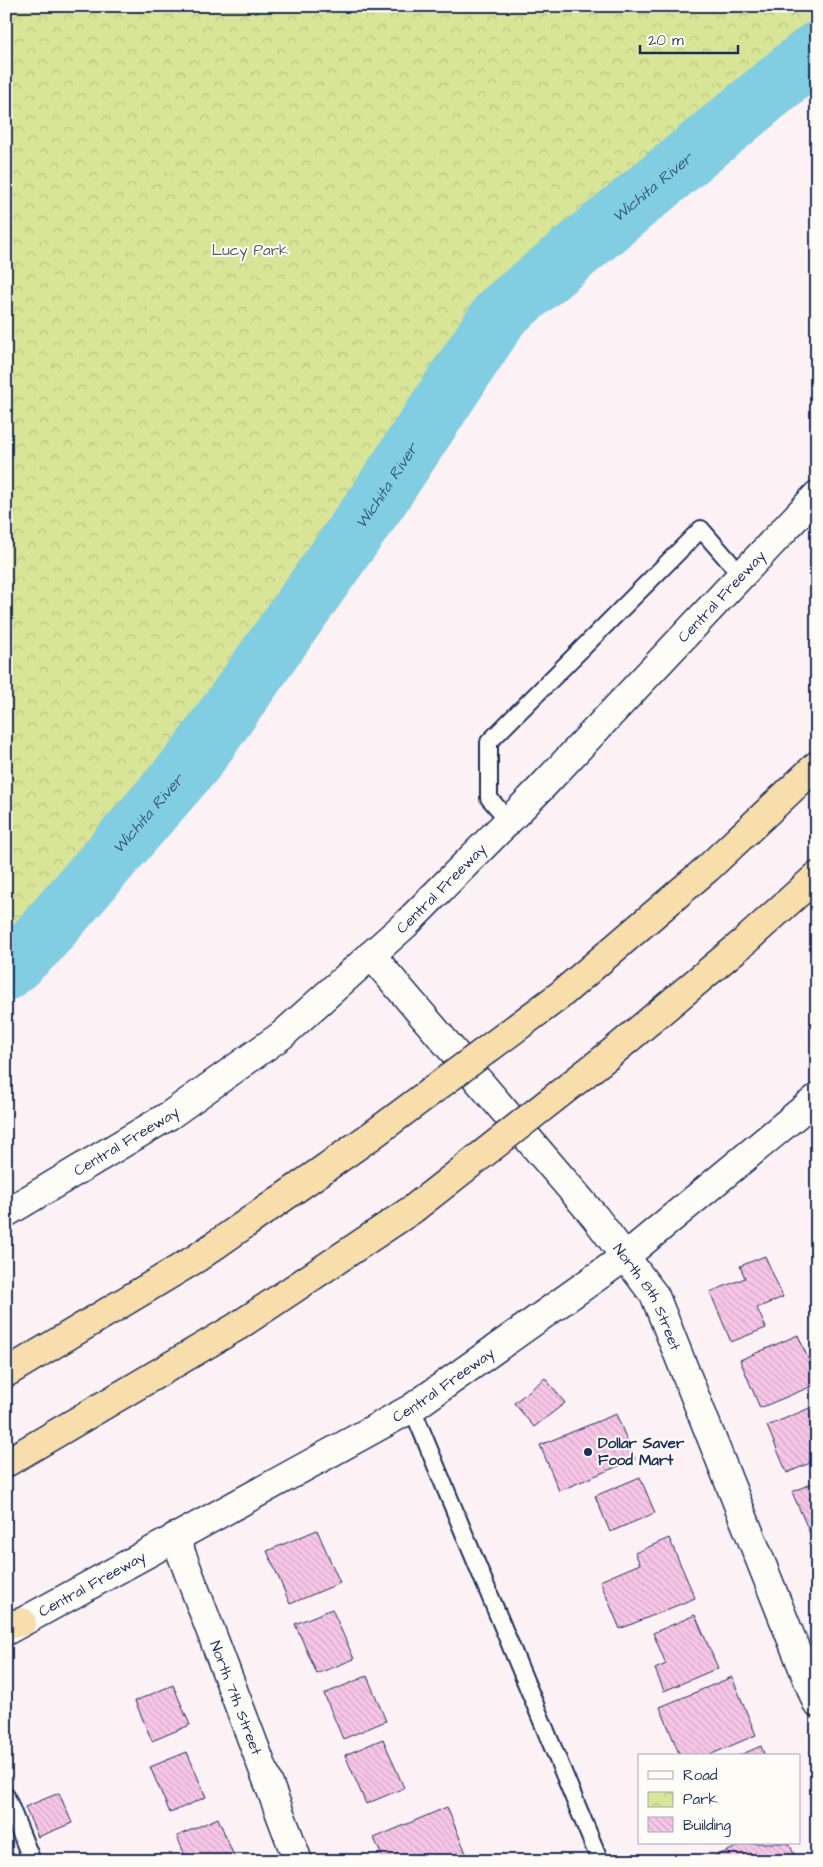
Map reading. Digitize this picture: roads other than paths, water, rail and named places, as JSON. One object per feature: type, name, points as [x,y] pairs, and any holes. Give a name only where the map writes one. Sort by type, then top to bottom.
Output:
[{"type":"highway","points":[[6,1373],[197,1258],[371,1136],[559,996],[708,868],[817,765]]},
{"type":"highway","points":[[6,1463],[238,1326],[413,1209],[609,1055],[744,942],[817,876]]},
{"type":"main road","name":"Central Freeway","points":[[6,1214],[170,1115],[282,1035],[407,923],[509,821],[817,494]]},
{"type":"main road","name":"North 8th Street","points":[[371,955],[595,1216],[655,1296],[817,1703]]},
{"type":"main road","name":"Central Freeway","points":[[12,1626],[412,1408],[626,1256],[817,1098]]},
{"type":"main road","name":"North 7th Street","points":[[175,1537],[298,1861]]},
{"type":"lane","points":[[509,821],[489,798],[489,742],[701,529],[741,575]]},
{"type":"lane","points":[[412,1408],[600,1861]]},
{"type":"lane","points":[[6,1796],[32,1861]]},
{"type":"waterway","name":"Wichita River","points":[[6,971],[38,941],[194,761],[380,497],[501,313],[817,51]]},
{"type":"place","name":"Dollar Saver Food Mart","points":[[588,1452]]},
{"type":"park label","name":"Lucy Park","points":[[250,250]]}]
